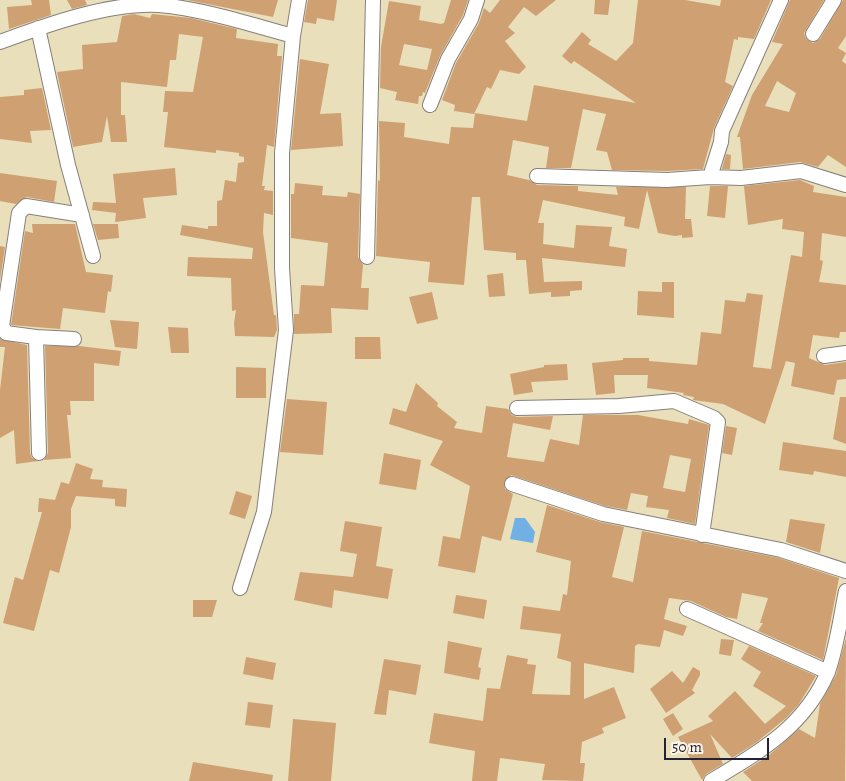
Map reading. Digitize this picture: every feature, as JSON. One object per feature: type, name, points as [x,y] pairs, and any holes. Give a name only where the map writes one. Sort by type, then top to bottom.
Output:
[{"type":"street","points":[[240,588],[264,512],[286,330],[282,268],[282,153],[293,36],[299,0]]},
{"type":"street","points":[[367,257],[374,0]]},
{"type":"street","points":[[430,105],[448,59],[471,18],[477,0]]},
{"type":"street","points":[[710,177],[721,142],[722,131],[781,0]]},
{"type":"street","points":[[812,34],[834,0]]},
{"type":"street","points":[[0,42],[38,28],[122,6],[158,5],[205,12],[293,36]]},
{"type":"street","points":[[38,28],[68,165],[93,256]]},
{"type":"street","points":[[537,176],[667,180],[710,177],[741,178],[801,171],[846,185]]},
{"type":"street","points":[[74,339],[6,333],[2,326],[19,213],[26,206],[82,215]]},
{"type":"street","points":[[36,337],[39,453]]},
{"type":"street","points":[[824,356],[846,353]]},
{"type":"street","points":[[517,408],[619,406],[674,401],[714,418],[718,422],[702,535]]},
{"type":"street","points":[[512,484],[603,514],[781,550],[846,571]]},
{"type":"street","points":[[711,781],[777,738],[808,709],[828,672],[846,591]]},
{"type":"street","points":[[688,609],[828,672]]},
{"type":"water","points":[[515,518],[525,518],[535,532],[533,543],[510,539]]},
{"type":"building","points":[[31,0],[49,0],[51,15],[9,29],[7,7],[32,5]]},
{"type":"building","points":[[67,0],[85,0],[87,5],[72,9]]},
{"type":"building","points":[[187,0],[278,0],[273,17]]},
{"type":"building","points":[[308,0],[337,0],[334,21],[317,18],[316,24],[304,22]]},
{"type":"building","points":[[451,0],[468,0],[463,15],[440,56],[425,93],[423,92],[422,96],[419,96],[418,104],[395,100],[397,92],[380,88],[381,47],[389,1],[421,6],[419,20],[444,23]],"holes":[[[404,44],[432,49],[427,70],[399,65]]]},
{"type":"building","points":[[500,0],[556,0],[536,16],[524,7],[508,27],[515,33],[505,41],[526,67],[519,74],[500,70],[491,89],[487,87],[474,114],[454,111],[455,105],[442,100],[456,63],[479,23],[484,8],[490,13]]},
{"type":"building","points":[[595,0],[610,0],[608,15],[594,14]]},
{"type":"building","points":[[638,0],[685,0],[720,6],[721,0],[771,0],[754,39],[738,37],[738,40],[734,39],[725,82],[733,86],[714,128],[703,169],[667,171],[612,170],[607,152],[596,150],[606,114],[583,109],[571,168],[546,168],[549,147],[513,140],[507,175],[529,180],[537,185],[578,186],[578,191],[618,195],[616,187],[686,187],[685,219],[691,219],[693,237],[682,238],[682,235],[675,236],[658,233],[647,190],[639,229],[624,226],[625,217],[543,200],[538,223],[544,223],[543,244],[574,248],[576,225],[612,227],[609,246],[627,249],[625,267],[542,258],[544,282],[582,281],[582,290],[570,291],[570,296],[551,297],[551,292],[529,294],[526,260],[516,260],[516,253],[484,250],[480,197],[472,197],[464,285],[428,282],[430,262],[376,256],[378,180],[380,181],[379,121],[405,123],[404,137],[449,144],[451,127],[473,128],[475,113],[527,121],[534,85],[636,103],[574,61],[571,64],[562,56],[582,32],[591,40],[588,44],[616,61],[633,43]]},
{"type":"building","points":[[790,0],[824,0],[804,33],[806,39],[813,43],[820,39],[843,0],[846,0],[846,36],[838,48],[846,53],[842,61],[846,64],[846,167],[828,155],[818,167],[800,162],[743,169],[740,137],[737,137],[752,95],[783,44],[772,42]],"holes":[[[777,81],[796,93],[789,112],[765,106]]]},
{"type":"building","points":[[134,14],[150,18],[152,14],[191,18],[237,29],[236,38],[278,44],[277,56],[282,56],[274,147],[267,145],[262,186],[265,186],[264,190],[273,191],[273,215],[264,213],[263,232],[274,315],[276,315],[277,330],[274,337],[235,336],[236,310],[232,311],[231,278],[187,276],[188,257],[252,259],[253,248],[180,235],[182,225],[208,229],[208,226],[217,226],[217,201],[222,200],[225,180],[236,182],[238,163],[244,162],[244,157],[239,156],[239,153],[216,150],[216,153],[164,147],[168,112],[163,112],[165,91],[193,92],[203,37],[179,34],[176,60],[170,60],[167,87],[121,82],[121,115],[125,115],[127,142],[111,142],[107,116],[102,142],[73,147],[57,72],[83,69],[82,45],[117,42],[122,16]]},
{"type":"building","points":[[300,59],[329,64],[320,114],[341,113],[343,146],[291,150]]},
{"type":"building","points":[[42,88],[51,130],[30,131],[32,143],[0,139],[0,97],[24,95],[24,90]]},
{"type":"building","points":[[726,154],[731,155],[730,169],[722,169]]},
{"type":"building","points":[[175,168],[177,195],[143,198],[146,218],[115,222],[116,213],[92,210],[93,202],[116,203],[113,174]]},
{"type":"building","points":[[0,173],[57,181],[54,202],[27,197],[16,204],[0,201]]},
{"type":"building","points":[[800,180],[814,186],[813,192],[846,197],[846,237],[822,233],[820,260],[823,261],[819,282],[846,285],[846,332],[840,332],[839,338],[813,335],[809,358],[825,365],[846,362],[846,379],[837,380],[834,395],[791,386],[795,363],[786,361],[765,424],[723,404],[693,400],[694,397],[683,395],[684,393],[647,388],[648,375],[614,375],[615,393],[596,395],[592,363],[623,360],[623,358],[649,358],[649,361],[697,365],[701,332],[721,334],[725,300],[745,302],[747,293],[763,295],[753,367],[771,369],[791,255],[802,257],[804,232],[782,229],[783,219],[748,225],[744,186]]},
{"type":"building","points":[[295,183],[323,186],[322,195],[347,197],[348,192],[360,194],[358,257],[363,265],[361,288],[369,288],[368,310],[331,308],[332,333],[294,334],[294,314],[299,314],[301,285],[324,286],[328,243],[291,238],[291,194],[294,194]]},
{"type":"building","points":[[710,186],[728,186],[725,218],[707,216]]},
{"type":"building","points":[[32,224],[75,224],[86,272],[113,275],[111,292],[108,291],[105,313],[63,308],[60,329],[11,325],[25,231],[33,233]]},
{"type":"building","points":[[93,224],[118,224],[119,238],[98,240]]},
{"type":"building","points":[[0,246],[5,247],[0,280]]},
{"type":"building","points":[[503,273],[505,296],[489,297],[487,275]]},
{"type":"building","points":[[662,282],[674,282],[674,318],[637,315],[638,291],[662,292]]},
{"type":"building","points":[[432,292],[438,319],[417,324],[409,297]]},
{"type":"building","points":[[110,320],[139,322],[137,349],[115,347]]},
{"type":"building","points":[[168,327],[188,328],[189,353],[171,353]]},
{"type":"building","points":[[355,337],[380,337],[381,359],[355,359]]},
{"type":"building","points":[[0,339],[27,345],[30,453],[32,458],[38,461],[16,464],[14,430],[0,438],[0,390],[5,347],[0,347]]},
{"type":"building","points":[[45,346],[79,346],[121,351],[119,366],[94,363],[94,401],[70,401],[71,415],[67,415],[71,458],[44,460],[48,453]]},
{"type":"building","points":[[567,364],[568,380],[531,382],[533,392],[514,395],[510,374],[544,367],[544,365]]},
{"type":"building","points":[[236,367],[266,368],[266,398],[236,398]]},
{"type":"building","points":[[416,383],[438,403],[437,406],[457,422],[454,428],[482,433],[486,406],[508,409],[512,415],[517,417],[553,416],[550,430],[513,423],[507,457],[544,462],[550,439],[579,445],[583,415],[638,415],[688,424],[689,419],[709,425],[695,524],[667,518],[669,510],[646,507],[648,496],[631,493],[627,510],[605,506],[511,475],[504,482],[505,489],[513,494],[501,541],[482,536],[475,573],[438,566],[443,536],[460,539],[470,486],[430,465],[443,441],[389,424],[393,408],[406,412]],"holes":[[[670,455],[691,459],[685,492],[663,488]]]},
{"type":"building","points":[[840,397],[846,397],[846,444],[833,439]]},
{"type":"building","points":[[287,399],[327,402],[323,455],[280,452]]},
{"type":"building","points":[[726,426],[737,428],[732,455],[722,453]]},
{"type":"building","points":[[783,442],[846,451],[846,477],[814,471],[813,475],[779,470]]},
{"type":"building","points":[[384,453],[421,460],[416,490],[379,484]]},
{"type":"building","points":[[76,463],[93,469],[90,479],[103,480],[102,487],[127,489],[126,507],[115,506],[115,499],[76,496],[71,509],[71,527],[59,573],[50,570],[34,631],[3,623],[15,577],[23,580],[42,512],[38,512],[39,498],[55,500],[61,482],[69,484]]},
{"type":"building","points":[[236,491],[252,496],[245,519],[229,514]]},
{"type":"building","points":[[547,505],[600,522],[624,527],[612,577],[633,582],[642,531],[779,558],[839,578],[823,660],[758,631],[763,623],[760,623],[768,598],[742,593],[737,619],[726,617],[691,601],[669,598],[664,619],[687,626],[683,636],[664,630],[660,647],[638,644],[635,646],[634,673],[584,663],[584,699],[614,687],[626,718],[602,728],[604,733],[582,742],[580,763],[585,763],[583,781],[542,780],[545,764],[500,758],[497,781],[472,781],[475,751],[429,743],[434,713],[483,721],[487,688],[500,689],[507,655],[528,659],[527,664],[536,665],[532,694],[570,695],[571,662],[557,658],[561,634],[520,629],[523,606],[560,611],[563,594],[567,595],[571,561],[536,552]]},
{"type":"building","points":[[790,519],[825,524],[820,553],[786,542]]},
{"type":"building","points":[[345,521],[382,527],[376,566],[393,569],[388,599],[334,590],[332,608],[294,600],[300,572],[353,577],[357,554],[340,551]]},
{"type":"building","points":[[456,595],[487,600],[484,619],[453,613]]},
{"type":"building","points":[[193,600],[217,600],[212,617],[193,617]]},
{"type":"building","points":[[846,638],[845,781],[752,781],[743,772],[768,756],[799,729],[815,738],[820,704],[836,675]]},
{"type":"building","points":[[721,639],[734,640],[731,656],[719,654]]},
{"type":"building","points":[[448,641],[482,648],[478,667],[481,668],[479,680],[444,673]]},
{"type":"building","points":[[749,646],[816,676],[799,704],[786,718],[757,742],[732,758],[710,734],[723,764],[706,774],[702,780],[678,737],[713,721],[708,716],[735,691],[765,724],[786,706],[753,686],[761,672],[741,659]]},
{"type":"building","points":[[246,657],[276,663],[273,680],[243,674]]},
{"type":"building","points":[[384,659],[421,665],[416,695],[389,690],[386,715],[374,714]]},
{"type":"building","points":[[693,667],[700,671],[700,675],[692,690],[695,693],[666,713],[650,689],[672,671],[683,683]]},
{"type":"building","points":[[248,702],[273,705],[270,728],[245,725]]},
{"type":"building","points":[[673,713],[683,729],[673,736],[663,719]]},
{"type":"building","points":[[293,719],[336,723],[331,781],[288,781]]},
{"type":"building","points":[[193,762],[273,775],[272,781],[189,781]]}]
